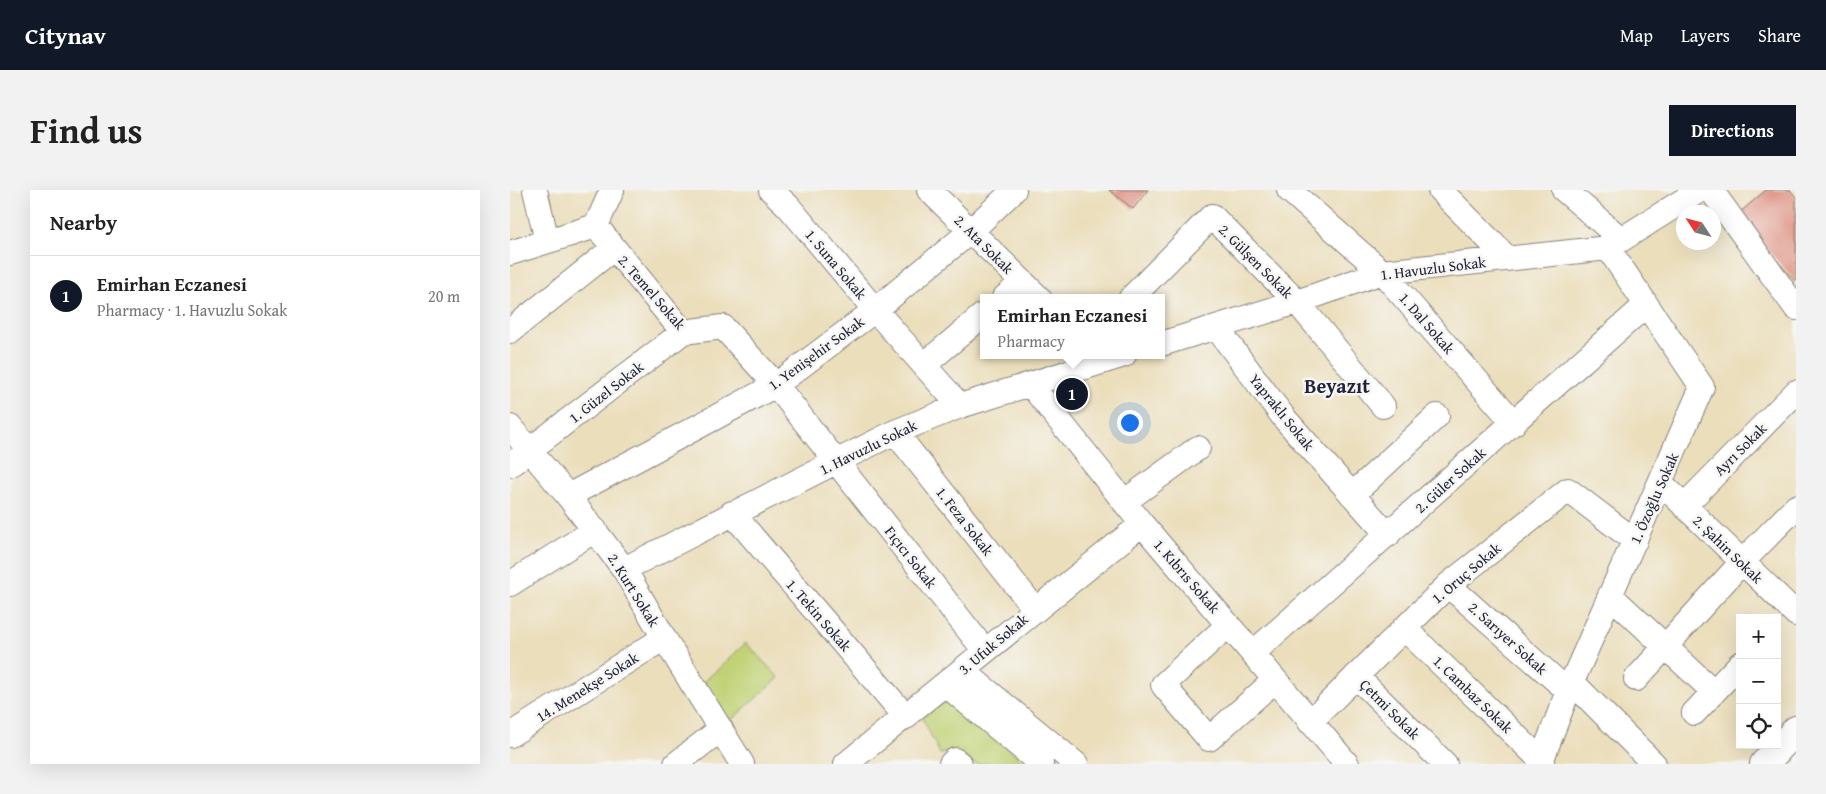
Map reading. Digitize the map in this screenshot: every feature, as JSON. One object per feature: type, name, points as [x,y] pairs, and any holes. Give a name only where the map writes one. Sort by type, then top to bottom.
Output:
[{"type":"main road","points":[[1764,764],[1796,730]]},
{"type":"street","points":[[535,190],[547,241]]},
{"type":"street","points":[[510,253],[596,226],[612,190]]},
{"type":"street","name":"1. Suna Sokak","points":[[771,190],[788,206],[875,310],[960,406]]},
{"type":"street","name":"2. Ata Sokak","points":[[929,190],[1031,290]]},
{"type":"street","name":"1. Yenişehir Sokak","points":[[568,496],[776,385],[875,310],[971,231],[1014,190]]},
{"type":"street","name":"1. Dal Sokak","points":[[1289,190],[1382,272],[1514,423]]},
{"type":"street","points":[[1440,190],[1508,258]]},
{"type":"street","name":"1. Özoğlu Sokak","points":[[1541,762],[1570,686],[1702,387],[1646,305],[1614,244],[1564,190]]},
{"type":"street","points":[[1697,191],[1796,308]]},
{"type":"street","name":"1. Havuzlu Sokak","points":[[1165,343],[1297,302],[1382,272],[1614,244],[1697,191]]},
{"type":"street","name":"2. Gülşen Sokak","points":[[1135,294],[1212,216],[1297,302]]},
{"type":"street","name":"2. Temel Sokak","points":[[596,226],[682,332],[723,327],[776,385],[836,462]]},
{"type":"street","points":[[510,331],[614,248]]},
{"type":"street","points":[[1018,294],[1031,290]]},
{"type":"street","points":[[1297,302],[1383,406]]},
{"type":"street","name":"2. Güler Sokak","points":[[1253,653],[1646,305]]},
{"type":"street","points":[[924,365],[980,318]]},
{"type":"street","name":"Yapraklı Sokak","points":[[1216,327],[1284,419],[1388,535]]},
{"type":"street","name":"1. Güzel Sokak","points":[[510,466],[682,332]]},
{"type":"street","name":"1. Havuzlu Sokak","points":[[624,569],[895,432],[960,406],[1031,385],[1097,359]]},
{"type":"street","name":"1. Kıbrıs Sokak","points":[[1031,385],[1142,524],[1347,764]]},
{"type":"street","name":"Ayrı Sokak","points":[[1684,506],[1796,392]]},
{"type":"street","points":[[1352,495],[1437,416]]},
{"type":"street","name":"2. Kurt Sokak","points":[[510,427],[568,496],[624,569],[664,638],[742,764]]},
{"type":"street","name":"1. Feza Sokak","points":[[895,432],[1035,609]]},
{"type":"street","points":[[1124,502],[1198,448]]},
{"type":"street","name":"Fıçıcı Sokak","points":[[836,462],[985,651]]},
{"type":"street","name":"2. Şahin Sokak","points":[[1660,484],[1796,614]]},
{"type":"street","name":"1. Oruç Sokak","points":[[1310,722],[1448,585],[1568,490],[1634,541]]},
{"type":"street","points":[[1636,679],[1742,562],[1796,507]]},
{"type":"street","name":"1. Tekin Sokak","points":[[732,513],[906,717]]},
{"type":"street","name":"3. Ufuk Sokak","points":[[846,764],[1142,524]]},
{"type":"street","points":[[510,584],[595,530]]},
{"type":"street","name":"2. Sarıyer Sokak","points":[[1448,585],[1570,686],[1654,764]]},
{"type":"street","points":[[1610,595],[1714,692]]},
{"type":"street","points":[[1228,625],[1163,685],[1209,739],[1276,680]]},
{"type":"street","name":"1. Cambaz Sokak","points":[[1404,628],[1541,762]]},
{"type":"street","name":"14. Menekşe Sokak","points":[[510,735],[664,638]]},
{"type":"street","points":[[1694,713],[1736,668]]},
{"type":"street","name":"Çetmi Sokak","points":[[1356,676],[1445,764]]},
{"type":"street","points":[[953,677],[1041,764]]},
{"type":"street","points":[[953,677],[1076,764]]},
{"type":"street","points":[[676,764],[720,729]]},
{"type":"street","points":[[951,764],[955,760],[960,764]]},
{"type":"green space","points":[[746,643],[779,678],[730,721],[704,682]]},
{"type":"green space","points":[[951,699],[1027,764],[972,764],[956,751],[940,754],[922,717]]},
{"type":"building","points":[[1109,190],[1148,190],[1133,209]]},
{"type":"building","points":[[1766,190],[1790,190],[1796,197],[1795,281],[1737,215]]},
{"type":"place","name":"Emirhan Eczanesi","points":[[1072,394]]},
{"type":"district","name":"Beyazıt","points":[[1337,385]]}]
